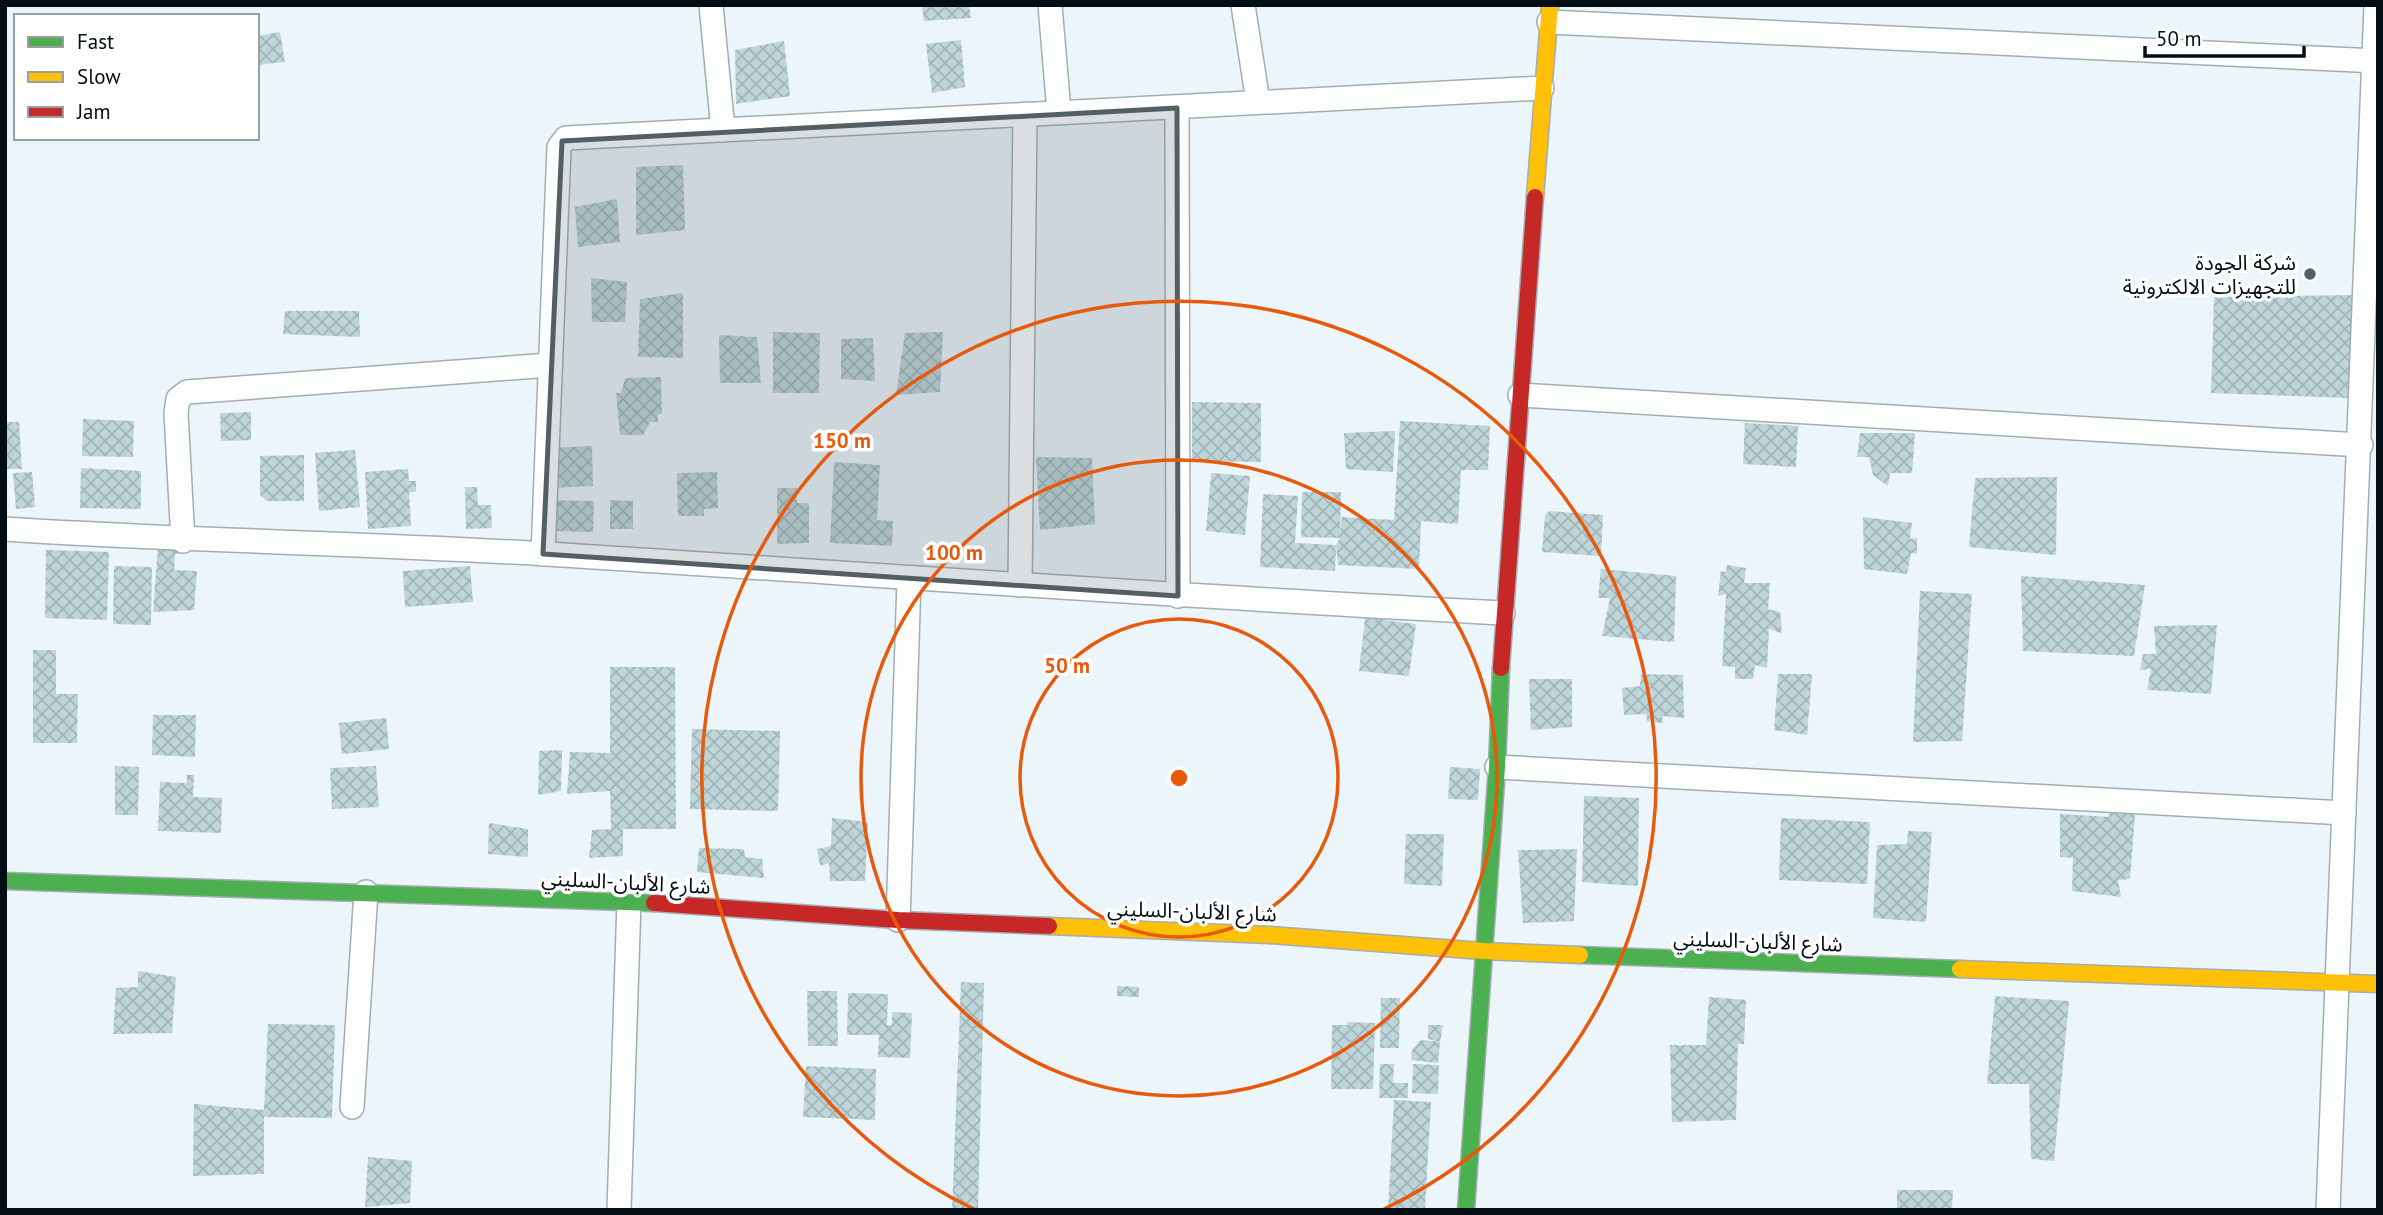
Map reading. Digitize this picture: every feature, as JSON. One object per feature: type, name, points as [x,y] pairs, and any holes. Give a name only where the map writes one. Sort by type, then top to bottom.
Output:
[{"type":"street","points":[[711,5],[723,130]]},
{"type":"street","points":[[1051,5],[1059,112]]},
{"type":"street","points":[[1243,5],[1258,102]]},
{"type":"street","points":[[2328,1210],[2361,445],[2376,5]]},
{"type":"street","points":[[1466,1210],[1497,767],[1503,613],[1549,13],[2376,60]]},
{"type":"street","points":[[543,554],[559,146],[562,141],[723,130],[1542,88]]},
{"type":"street","points":[[1177,108],[1178,596]]},
{"type":"street","points":[[1020,585],[1026,114]]},
{"type":"street","points":[[183,541],[176,413],[178,399],[187,392],[551,365]]},
{"type":"street","points":[[1520,395],[2361,445]]},
{"type":"street","points":[[5,529],[183,541],[543,554],[909,580],[1503,613]]},
{"type":"street","points":[[898,920],[909,580]]},
{"type":"street","points":[[1497,767],[2344,813]]},
{"type":"street","name":"شارع الألبان-السليني","points":[[5,881],[629,901],[898,920],[1270,935],[1483,951],[2378,985]]},
{"type":"street","points":[[352,1107],[366,892]]},
{"type":"street","points":[[619,1210],[629,901]]},
{"type":"highlighted area","points":[[1177,108],[1178,596],[543,554],[562,141]]},
{"type":"building","points":[[922,5],[969,5],[971,18],[924,21]]},
{"type":"building","points":[[280,32],[285,62],[259,65],[259,36]]},
{"type":"building","points":[[961,40],[965,87],[932,93],[926,44]]},
{"type":"building","points":[[784,41],[790,96],[736,104],[735,50]]},
{"type":"building","points":[[683,165],[685,230],[636,235],[636,167]]},
{"type":"building","points":[[617,199],[620,242],[578,247],[575,207]]},
{"type":"building","points":[[591,278],[627,282],[625,322],[592,322]]},
{"type":"building","points":[[683,293],[683,358],[638,357],[640,299]]},
{"type":"building","points":[[2356,295],[2348,398],[2211,393],[2214,297]]},
{"type":"building","points":[[285,311],[359,311],[360,337],[283,334]]},
{"type":"building","points":[[773,332],[820,333],[819,393],[773,393]]},
{"type":"building","points":[[943,332],[940,392],[896,395],[905,333]]},
{"type":"building","points":[[719,335],[757,337],[761,383],[720,383]]},
{"type":"building","points":[[873,338],[875,381],[841,379],[841,339]]},
{"type":"building","points":[[661,377],[662,414],[658,414],[658,422],[650,422],[643,435],[620,435],[616,393],[621,393],[625,378]]},
{"type":"building","points":[[1192,402],[1261,403],[1261,462],[1192,461]]},
{"type":"building","points":[[251,412],[251,440],[221,441],[220,413]]},
{"type":"building","points":[[83,419],[134,421],[133,457],[82,456]]},
{"type":"building","points":[[1400,421],[1490,426],[1488,470],[1461,470],[1458,524],[1421,521],[1419,569],[1338,565],[1336,545],[1340,538],[1301,537],[1302,492],[1341,492],[1340,533],[1342,517],[1394,520]]},
{"type":"building","points":[[5,422],[19,422],[22,469],[5,469]]},
{"type":"building","points":[[1745,423],[1798,426],[1796,467],[1743,464]]},
{"type":"building","points":[[1395,431],[1393,472],[1346,469],[1344,433]]},
{"type":"building","points":[[1860,433],[1915,433],[1912,473],[1890,473],[1888,486],[1873,475],[1869,457],[1857,457]]},
{"type":"building","points":[[592,446],[593,486],[551,488],[549,448]]},
{"type":"building","points":[[355,450],[360,507],[319,511],[315,453]]},
{"type":"building","points":[[304,455],[304,501],[267,501],[260,495],[260,456]]},
{"type":"building","points":[[1036,457],[1092,458],[1095,524],[1040,530]]},
{"type":"building","points":[[834,462],[880,465],[877,520],[893,521],[892,546],[830,543]]},
{"type":"building","points":[[81,468],[141,471],[141,509],[80,508]]},
{"type":"building","points":[[408,469],[409,481],[416,481],[416,492],[409,492],[411,526],[368,529],[365,472]]},
{"type":"building","points":[[32,472],[35,507],[16,509],[13,473]]},
{"type":"building","points":[[717,472],[718,508],[704,509],[704,516],[678,516],[677,473]]},
{"type":"building","points":[[1211,473],[1250,476],[1245,535],[1206,531]]},
{"type":"building","points":[[2057,477],[2056,555],[1969,547],[1975,478]]},
{"type":"building","points":[[465,487],[477,487],[478,505],[491,505],[492,528],[466,529]]},
{"type":"building","points":[[777,488],[797,488],[797,503],[809,503],[809,543],[777,544]]},
{"type":"building","points":[[1263,494],[1298,496],[1295,543],[1336,545],[1335,571],[1260,567]]},
{"type":"building","points":[[549,500],[594,501],[593,532],[548,531]]},
{"type":"building","points":[[610,500],[633,501],[633,529],[610,529]]},
{"type":"building","points":[[1549,511],[1603,515],[1601,556],[1542,552],[1545,515]]},
{"type":"building","points":[[1863,517],[1912,523],[1910,539],[1917,538],[1917,554],[1911,553],[1907,574],[1864,569]]},
{"type":"building","points":[[158,546],[181,547],[182,553],[175,554],[174,570],[197,571],[194,610],[153,612]]},
{"type":"building","points":[[46,550],[109,552],[107,620],[45,618]]},
{"type":"building","points":[[1727,565],[1746,568],[1744,583],[1770,583],[1768,609],[1780,612],[1782,633],[1769,629],[1767,668],[1755,665],[1753,679],[1735,679],[1735,667],[1722,666],[1726,594],[1718,596],[1721,571],[1726,572]]},
{"type":"building","points":[[114,566],[152,567],[151,625],[113,624]]},
{"type":"building","points":[[470,566],[473,602],[405,607],[403,571]]},
{"type":"building","points":[[1601,569],[1676,576],[1674,642],[1602,636],[1610,598],[1598,598]]},
{"type":"building","points":[[2021,576],[2145,585],[2134,656],[2023,651]]},
{"type":"building","points":[[1920,591],[1972,594],[1962,741],[1913,742]]},
{"type":"building","points":[[1366,610],[1383,612],[1383,620],[1416,624],[1409,676],[1359,671]]},
{"type":"building","points":[[2217,625],[2211,694],[2147,690],[2151,669],[2140,670],[2143,654],[2156,654],[2154,626]]},
{"type":"building","points":[[33,650],[56,650],[56,694],[78,694],[77,743],[33,743]]},
{"type":"building","points":[[610,667],[675,667],[676,829],[623,829],[623,856],[589,858],[592,830],[611,829],[610,791],[567,794],[570,752],[610,753]]},
{"type":"building","points":[[1641,674],[1683,675],[1684,718],[1662,716],[1663,723],[1647,721],[1646,714],[1624,715],[1622,688],[1640,686]]},
{"type":"building","points":[[1778,674],[1812,674],[1807,735],[1774,730]]},
{"type":"building","points":[[1529,679],[1572,679],[1572,727],[1531,730]]},
{"type":"building","points":[[153,715],[196,715],[195,757],[152,755]]},
{"type":"building","points":[[386,718],[389,749],[342,754],[339,723]]},
{"type":"building","points":[[692,729],[780,731],[778,811],[690,809]]},
{"type":"building","points":[[562,750],[561,791],[538,795],[539,751]]},
{"type":"building","points":[[115,766],[139,767],[138,815],[115,815]]},
{"type":"building","points":[[376,766],[379,807],[332,809],[330,768]]},
{"type":"building","points":[[1450,767],[1480,769],[1478,800],[1448,799]]},
{"type":"building","points":[[187,775],[194,775],[193,797],[222,798],[221,833],[158,831],[160,782],[187,783]]},
{"type":"building","points":[[1584,796],[1639,798],[1638,886],[1582,882]]},
{"type":"building","points":[[2111,800],[2136,802],[2130,879],[2118,880],[2121,897],[2072,891],[2073,858],[2060,857],[2060,814],[2109,817]]},
{"type":"building","points":[[832,818],[868,822],[865,881],[830,881],[829,863],[820,866],[817,849],[831,846]]},
{"type":"building","points":[[1781,818],[1870,822],[1867,884],[1779,880]]},
{"type":"building","points":[[489,823],[528,829],[528,857],[488,854]]},
{"type":"building","points":[[1908,831],[1932,832],[1926,922],[1873,918],[1877,845],[1907,844]]},
{"type":"building","points":[[1406,834],[1444,834],[1442,886],[1404,884]]},
{"type":"building","points":[[699,848],[744,849],[745,857],[762,859],[764,878],[697,872]]},
{"type":"building","points":[[1577,849],[1574,921],[1523,923],[1518,850]]},
{"type":"building","points":[[138,971],[176,977],[172,1033],[113,1034],[116,988],[138,987]]},
{"type":"building","points":[[961,982],[984,983],[978,1210],[952,1210]]},
{"type":"building","points":[[1117,986],[1139,987],[1139,997],[1117,996]]},
{"type":"building","points":[[807,991],[837,991],[838,1046],[808,1046]]},
{"type":"building","points":[[848,993],[888,994],[887,1025],[892,1025],[892,1012],[912,1013],[910,1058],[878,1057],[879,1035],[847,1035]]},
{"type":"building","points":[[1995,996],[2069,1001],[2054,1161],[2031,1159],[2029,1084],[1987,1084]]},
{"type":"building","points":[[1709,997],[1746,1000],[1744,1044],[1738,1044],[1736,1120],[1672,1122],[1670,1045],[1706,1045]]},
{"type":"building","points":[[1381,998],[1400,998],[1399,1048],[1380,1048]]},
{"type":"building","points":[[1347,1022],[1375,1023],[1373,1089],[1331,1089],[1332,1025],[1348,1025]]},
{"type":"building","points":[[268,1024],[335,1025],[332,1118],[264,1117],[264,1174],[193,1176],[194,1104],[264,1110]]},
{"type":"building","points":[[1428,1025],[1443,1025],[1440,1042],[1428,1039]]},
{"type":"building","points":[[1421,1040],[1440,1042],[1438,1063],[1411,1060],[1412,1050]]},
{"type":"building","points":[[1380,1064],[1394,1064],[1393,1083],[1408,1083],[1408,1098],[1379,1098]]},
{"type":"building","points":[[1413,1064],[1439,1065],[1438,1094],[1412,1093]]},
{"type":"building","points":[[806,1066],[876,1069],[875,1120],[803,1117]]},
{"type":"building","points":[[1394,1100],[1431,1102],[1425,1210],[1388,1210]]},
{"type":"building","points":[[368,1157],[412,1161],[410,1203],[365,1207]]},
{"type":"building","points":[[1897,1190],[1953,1190],[1952,1210],[1897,1210]]},
{"type":"traffic: fast","points":[[1466,1210],[1497,767],[1501,668]]},
{"type":"traffic: fast","points":[[5,881],[654,903]]},
{"type":"traffic: fast","points":[[1580,955],[1960,969]]},
{"type":"traffic: slow","points":[[1535,197],[1550,5]]},
{"type":"traffic: slow","points":[[1049,926],[1270,935],[1483,951],[1580,955]]},
{"type":"traffic: slow","points":[[1960,969],[2378,984]]},
{"type":"traffic: jam","points":[[1501,668],[1535,197]]},
{"type":"traffic: jam","points":[[654,903],[898,920],[1049,926]]},
{"type":"place","name":"شركة الجودة للتجهيزات الالكترونية","points":[[2310,274]]}]
